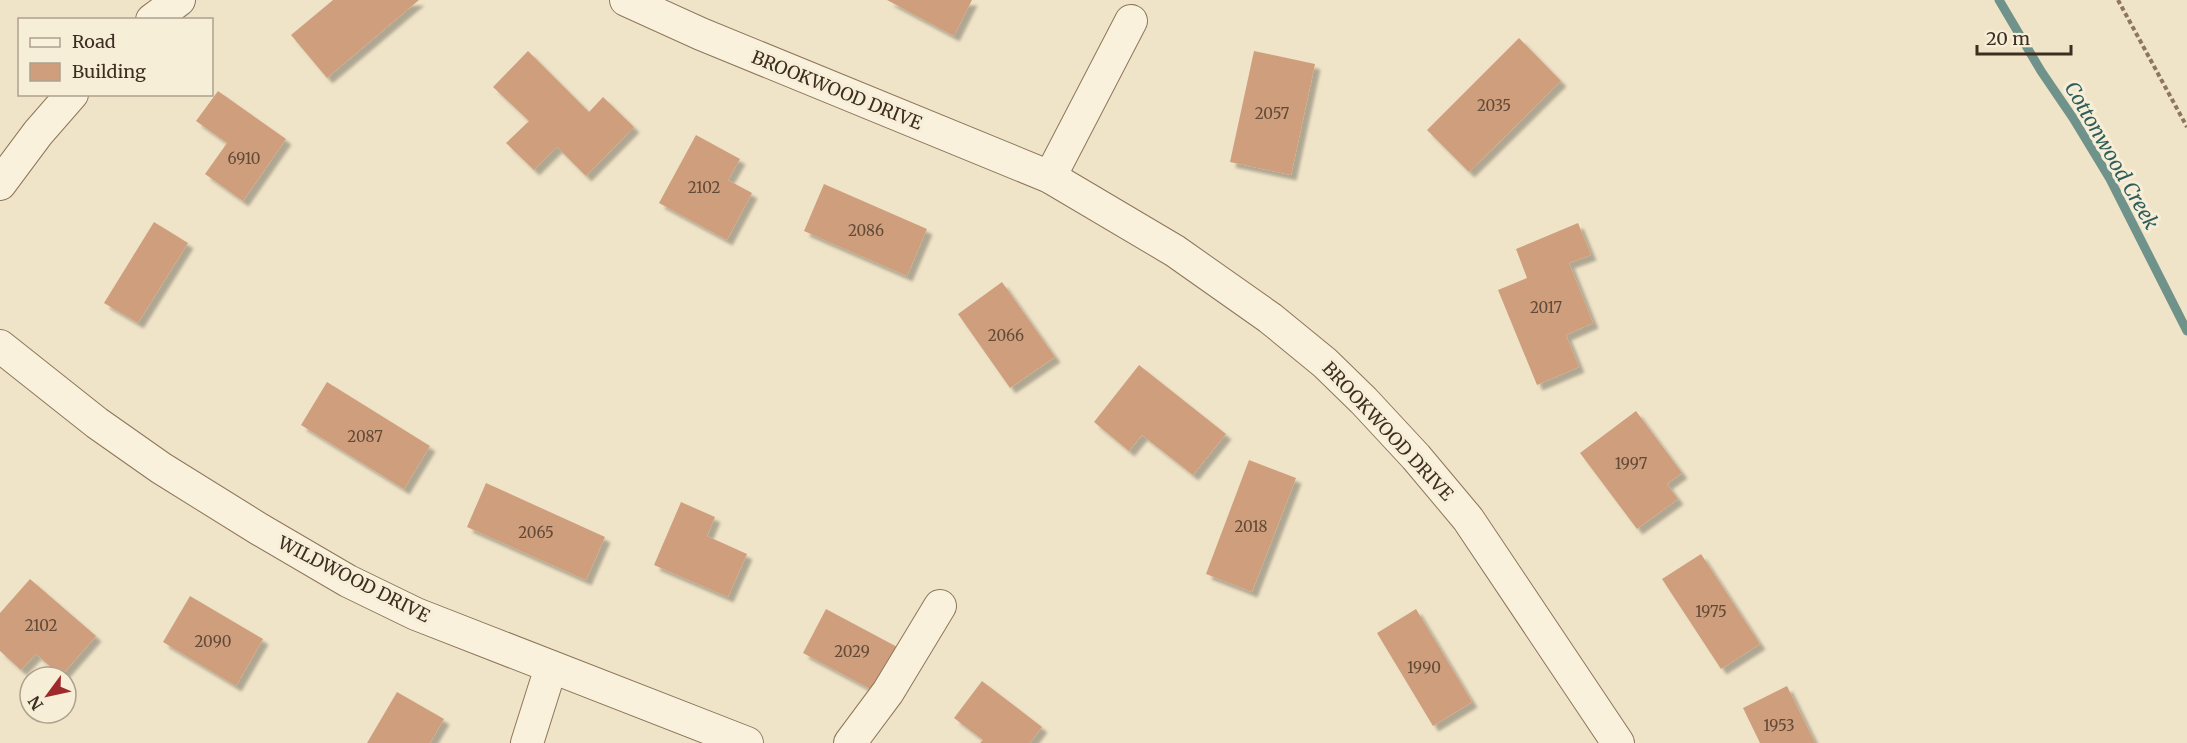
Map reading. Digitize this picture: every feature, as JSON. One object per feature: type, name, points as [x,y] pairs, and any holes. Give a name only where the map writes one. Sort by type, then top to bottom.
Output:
[{"type":"street","points":[[155,18],[179,0]]},
{"type":"street","name":"BROOKWOOD DRIVE","points":[[626,0],[701,34],[1050,177],[1175,251],[1261,312],[1325,363],[1364,401],[1416,457],[1468,519],[1618,743]]},
{"type":"street","points":[[1050,177],[1131,21]]},
{"type":"street","points":[[0,184],[38,132],[70,96]]},
{"type":"street","name":"WILDWOOD DRIVE","points":[[0,346],[97,423],[160,468],[259,530],[348,580],[417,614],[747,743]]},
{"type":"street","points":[[850,743],[888,692],[940,606]]},
{"type":"street","points":[[527,743],[551,667]]},
{"type":"path","points":[[2118,0],[2187,127]]},
{"type":"building","points":[[333,0],[419,0],[327,78],[291,35]]},
{"type":"building","points":[[887,0],[972,0],[954,36]]},
{"type":"building","points":[[1519,38],[1561,81],[1469,172],[1427,130]]},
{"type":"building","points":[[528,51],[589,112],[603,97],[634,127],[586,176],[557,147],[534,170],[506,143],[529,121],[493,87]]},
{"type":"building","points":[[1254,51],[1315,64],[1291,175],[1230,162]]},
{"type":"building","points":[[218,91],[286,139],[243,201],[205,174],[227,143],[196,121]]},
{"type":"building","points":[[696,135],[740,159],[728,180],[752,193],[727,240],[659,203]]},
{"type":"building","points":[[824,184],[927,229],[907,276],[804,231]]},
{"type":"building","points":[[154,222],[188,243],[138,323],[104,303]]},
{"type":"building","points":[[1578,223],[1591,255],[1569,263],[1593,323],[1566,335],[1579,367],[1537,385],[1498,290],[1527,278],[1516,249]]},
{"type":"building","points":[[1002,282],[1055,357],[1010,388],[958,314]]},
{"type":"building","points":[[1139,365],[1226,434],[1193,475],[1142,435],[1129,451],[1094,422]]},
{"type":"building","points":[[327,382],[430,446],[404,489],[301,425]]},
{"type":"building","points":[[1636,411],[1682,473],[1667,484],[1678,499],[1637,529],[1580,453]]},
{"type":"building","points":[[1249,460],[1296,478],[1252,592],[1206,574]]},
{"type":"building","points":[[486,483],[605,537],[586,580],[467,527]]},
{"type":"building","points":[[681,502],[715,517],[707,536],[747,554],[728,597],[654,565]]},
{"type":"building","points":[[1701,554],[1760,644],[1721,669],[1662,579]]},
{"type":"building","points":[[30,579],[96,636],[71,665],[48,665],[36,654],[26,665],[18,665],[18,667],[0,651],[0,613]]},
{"type":"building","points":[[190,596],[263,639],[236,686],[163,642]]},
{"type":"building","points":[[826,609],[901,649],[878,693],[803,653]]},
{"type":"building","points":[[1416,609],[1472,702],[1433,726],[1377,633]]},
{"type":"building","points":[[982,681],[1042,727],[1030,743],[980,743],[983,740],[954,718]]},
{"type":"building","points":[[1787,686],[1815,743],[1760,743],[1743,708]]},
{"type":"building","points":[[397,692],[444,719],[430,743],[367,743]]},
{"type":"waterway","name":"Cottonwood Creek","points":[[1999,0],[2110,179],[2187,331]]}]
